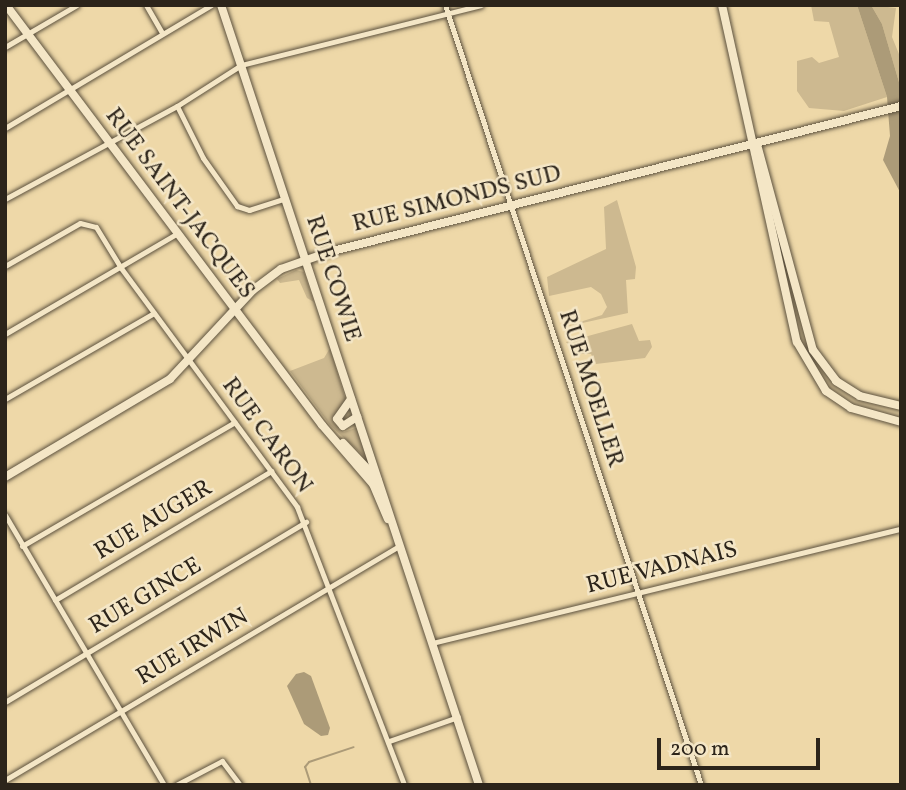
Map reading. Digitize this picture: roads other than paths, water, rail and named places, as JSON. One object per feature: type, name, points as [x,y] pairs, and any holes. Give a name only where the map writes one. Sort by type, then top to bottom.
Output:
[{"type":"street","name":"RUE SAINT-JACQUES","points":[[6,5],[322,425],[373,484],[398,546]]},
{"type":"street","points":[[5,47],[77,5]]},
{"type":"street","points":[[146,5],[162,33]]},
{"type":"street","points":[[5,128],[211,5]]},
{"type":"street","name":"RUE COWIE","points":[[221,5],[384,491],[479,785]]},
{"type":"street","name":"RUE MOELLER","points":[[445,5],[701,785]]},
{"type":"street","points":[[5,199],[177,106],[241,65],[481,5]]},
{"type":"street","points":[[722,5],[797,342],[826,391],[851,408],[901,422]]},
{"type":"street","points":[[177,106],[203,158],[237,206],[249,209],[285,198]]},
{"type":"street","name":"RUE SIMONDS SUD","points":[[5,477],[160,387],[190,361],[266,277],[306,260],[901,106]]},
{"type":"street","points":[[754,142],[813,350],[836,381],[860,396],[901,406]]},
{"type":"street","name":"RUE CARON","points":[[5,266],[86,221],[96,227],[121,268],[306,522],[404,785]]},
{"type":"street","points":[[5,334],[178,233]]},
{"type":"street","points":[[5,399],[154,313]]},
{"type":"street","points":[[351,399],[337,419],[343,426],[357,417]]},
{"type":"street","points":[[22,546],[235,422]]},
{"type":"street","name":"RUE SAINT-JACQUES","points":[[322,425],[364,461],[384,491]]},
{"type":"street","name":"RUE AUGER","points":[[55,600],[271,471]]},
{"type":"street","points":[[5,515],[164,785]]},
{"type":"street","name":"RUE GINCE","points":[[5,702],[306,522]]},
{"type":"street","name":"RUE VADNAIS","points":[[432,643],[901,529]]},
{"type":"street","name":"RUE COWIE","points":[[398,546],[406,565]]},
{"type":"street","name":"RUE IRWIN","points":[[5,780],[398,546]]},
{"type":"street","points":[[389,741],[458,717]]},
{"type":"street","points":[[176,785],[222,761],[240,785]]},
{"type":"waterway","points":[[311,785],[305,767],[309,762],[354,747]]}]
